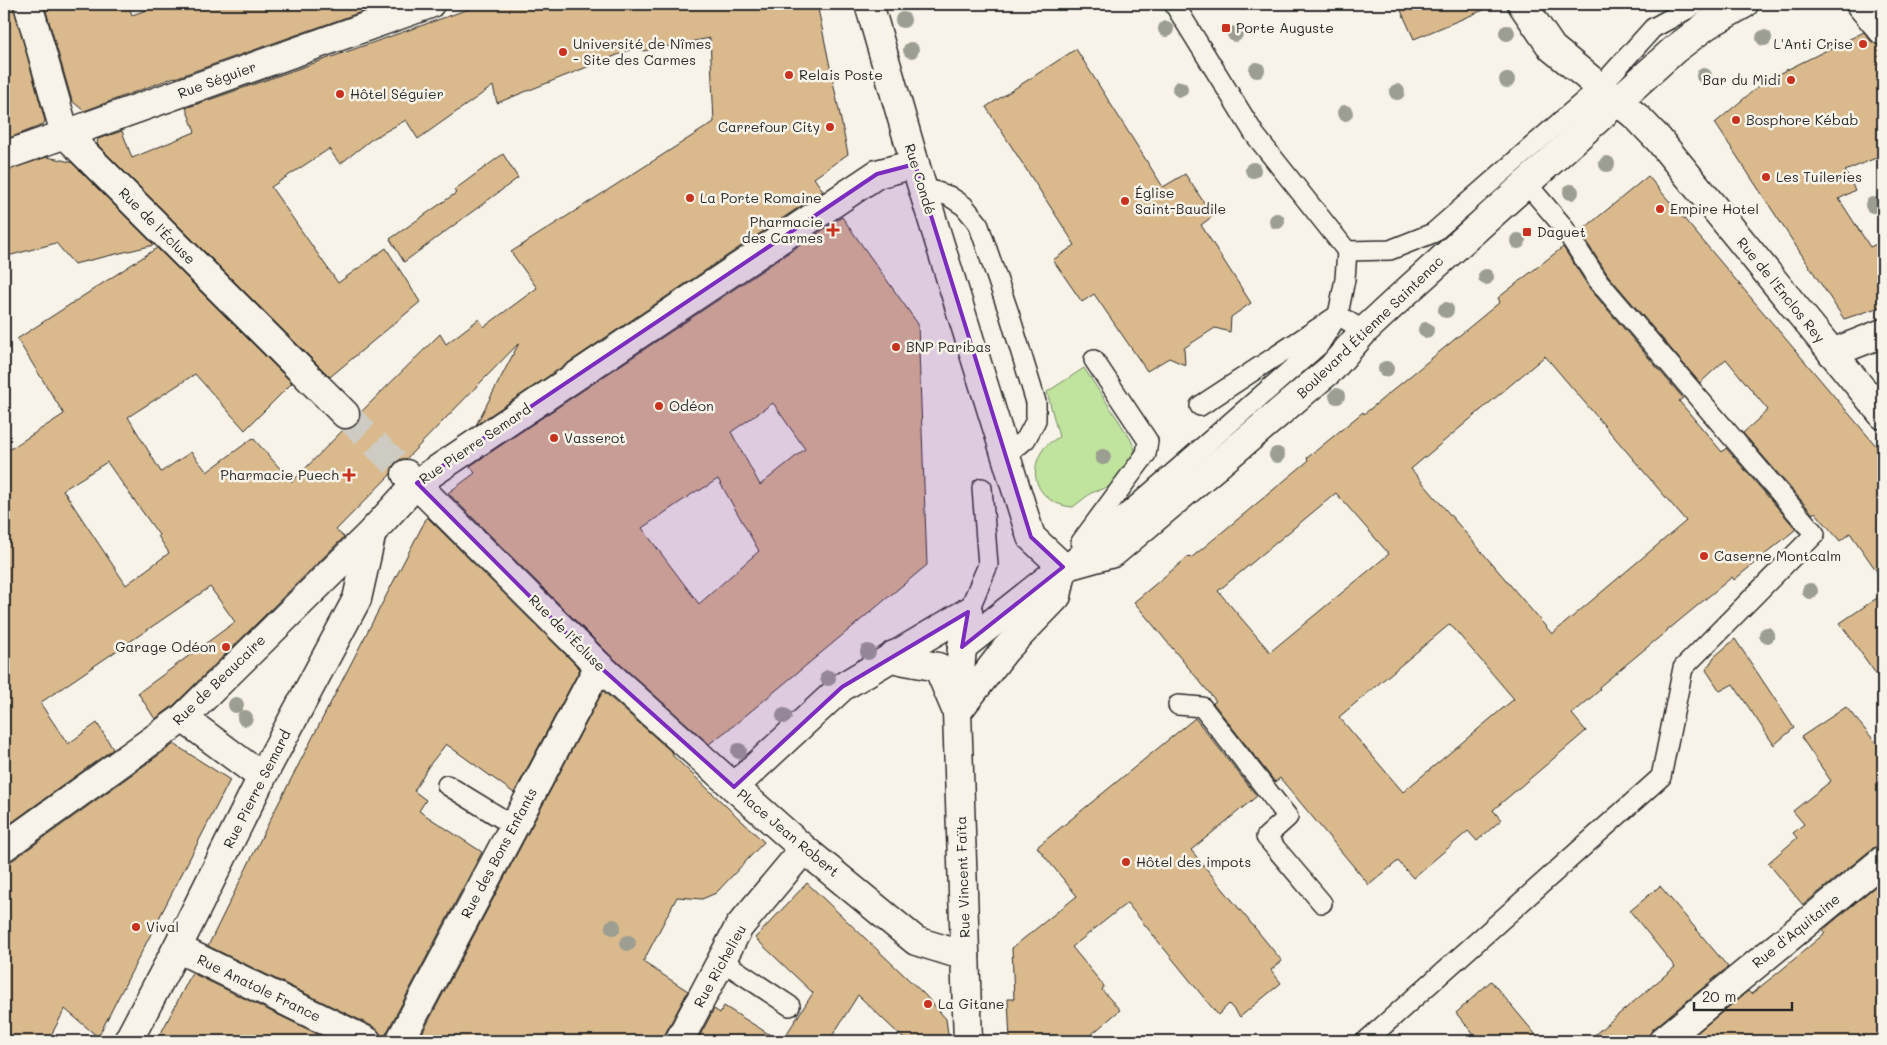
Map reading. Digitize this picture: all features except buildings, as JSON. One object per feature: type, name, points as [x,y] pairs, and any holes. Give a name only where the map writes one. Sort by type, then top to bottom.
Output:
[{"type":"street","name":"Rue de l'Écluse","points":[[28,4],[65,134],[345,414]]},
{"type":"street","name":"Rue Séguier","points":[[4,156],[430,4]]},
{"type":"street","name":"Rue Condé","points":[[870,4],[919,175],[1006,456]]},
{"type":"street","name":"Rue de l'Enclos Rey","points":[[1522,4],[1552,48],[1638,118],[1660,140],[1883,415]]},
{"type":"street","name":"Boulevard Étienne Saintenac","points":[[1063,567],[1113,553],[1332,368],[1364,331],[1526,183],[1608,94],[1674,50],[1707,25],[1744,4]]},
{"type":"street","points":[[1860,4],[1883,31]]},
{"type":"street","name":"Rue Pierre Semard","points":[[128,1041],[178,948],[262,777],[357,599],[372,532],[411,478],[877,174],[919,175]]},
{"type":"street","points":[[1832,352],[1883,333]]},
{"type":"street","points":[[1006,456],[1031,537],[1063,567]]},
{"type":"street","name":"Rue de l'Écluse","points":[[411,478],[599,666],[734,787]]},
{"type":"street","name":"Rue de Beaucaire","points":[[4,847],[183,718],[372,532]]},
{"type":"street","points":[[938,667],[1063,567]]},
{"type":"street","points":[[957,712],[1006,650],[1057,596],[1063,567]]},
{"type":"street","points":[[957,712],[962,647],[968,612]]},
{"type":"street","name":"Place Jean Robert","points":[[965,956],[916,940],[804,848],[734,787],[842,687],[968,612]]},
{"type":"street","points":[[894,655],[900,660],[938,667]]},
{"type":"street","name":"Rue des Bons Enfants","points":[[400,1041],[599,666]]},
{"type":"street","points":[[938,667],[957,712]]},
{"type":"street","name":"Rue Vincent Faïta","points":[[957,712],[968,1041]]},
{"type":"street","points":[[183,718],[262,777]]},
{"type":"street","name":"Rue Richelieu","points":[[679,1041],[739,928],[804,848]]},
{"type":"street","name":"Rue d'Aquitaine","points":[[1662,1041],[1883,860]]},
{"type":"street","name":"Rue Anatole France","points":[[178,948],[367,1041]]},
{"type":"lane","points":[[1063,567],[1319,345],[1338,315],[1345,279],[1346,251],[1255,135],[1174,4]]},
{"type":"lane","points":[[1346,251],[1390,250],[1433,234],[1608,94],[1653,28],[1697,4]]},
{"type":"lane","points":[[919,175],[964,206],[978,223],[1009,313],[1036,402],[1036,420],[1026,439],[1006,456]]},
{"type":"lane","points":[[1366,1041],[1661,777],[1684,668],[1815,534],[1598,282],[1562,225],[1526,183]]},
{"type":"lane","points":[[1338,315],[1364,331]]},
{"type":"lane","points":[[1200,406],[1338,315]]},
{"type":"lane","points":[[1063,567],[1146,454],[1147,438],[1094,360]]},
{"type":"lane","points":[[968,612],[988,565],[982,488]]},
{"type":"lane","points":[[1178,705],[1202,707],[1288,817],[1266,837],[1322,903]]},
{"type":"lane","points":[[447,785],[514,826]]},
{"type":"lane","points":[[721,960],[790,1006]]},
{"type":"highlighted area","points":[[915,164],[1031,537],[1063,567],[962,647],[968,612],[842,687],[734,787],[599,666],[417,483],[877,174]]},
{"type":"green space","points":[[1084,368],[1130,438],[1135,449],[1134,458],[1117,480],[1110,486],[1091,493],[1073,507],[1052,501],[1044,495],[1036,478],[1036,469],[1038,458],[1044,448],[1059,437],[1047,392]]},
{"type":"tunnel","points":[[345,414],[406,474]]},
{"type":"place","name":"Porte Auguste","points":[[1226,28]]},
{"type":"place","name":"L'Anti Crise","points":[[1863,44]]},
{"type":"place","name":"Université de Nîmes - Site des Carmes","points":[[563,52]]},
{"type":"place","name":"Relais Poste","points":[[789,75]]},
{"type":"place","name":"Bar du Midi","points":[[1791,80]]},
{"type":"place","name":"Hôtel Séguier","points":[[340,94]]},
{"type":"place","name":"Bosphore Kébab","points":[[1736,120]]},
{"type":"place","name":"Carrefour City","points":[[830,127]]},
{"type":"place","name":"Les Tuileries","points":[[1766,177]]},
{"type":"place","name":"La Porte Romaine","points":[[690,198]]},
{"type":"place","name":"Église Saint-Baudile","points":[[1125,201]]},
{"type":"place","name":"Empire Hotel","points":[[1660,209]]},
{"type":"place","name":"Pharmacie des Carmes","points":[[833,230]]},
{"type":"place","name":"Daguet","points":[[1527,232]]},
{"type":"place","name":"BNP Paribas","points":[[896,347]]},
{"type":"place","name":"Odéon","points":[[659,406]]},
{"type":"place","name":"Vasserot","points":[[554,438]]},
{"type":"place","name":"Pharmacie Puech","points":[[349,475]]},
{"type":"place","name":"Caserne Montcalm","points":[[1704,556]]},
{"type":"place","name":"Garage Odéon","points":[[226,647]]},
{"type":"place","name":"Hôtel des impots","points":[[1126,862]]},
{"type":"place","name":"Vival","points":[[136,927]]},
{"type":"place","name":"La Gitane","points":[[928,1004]]}]
